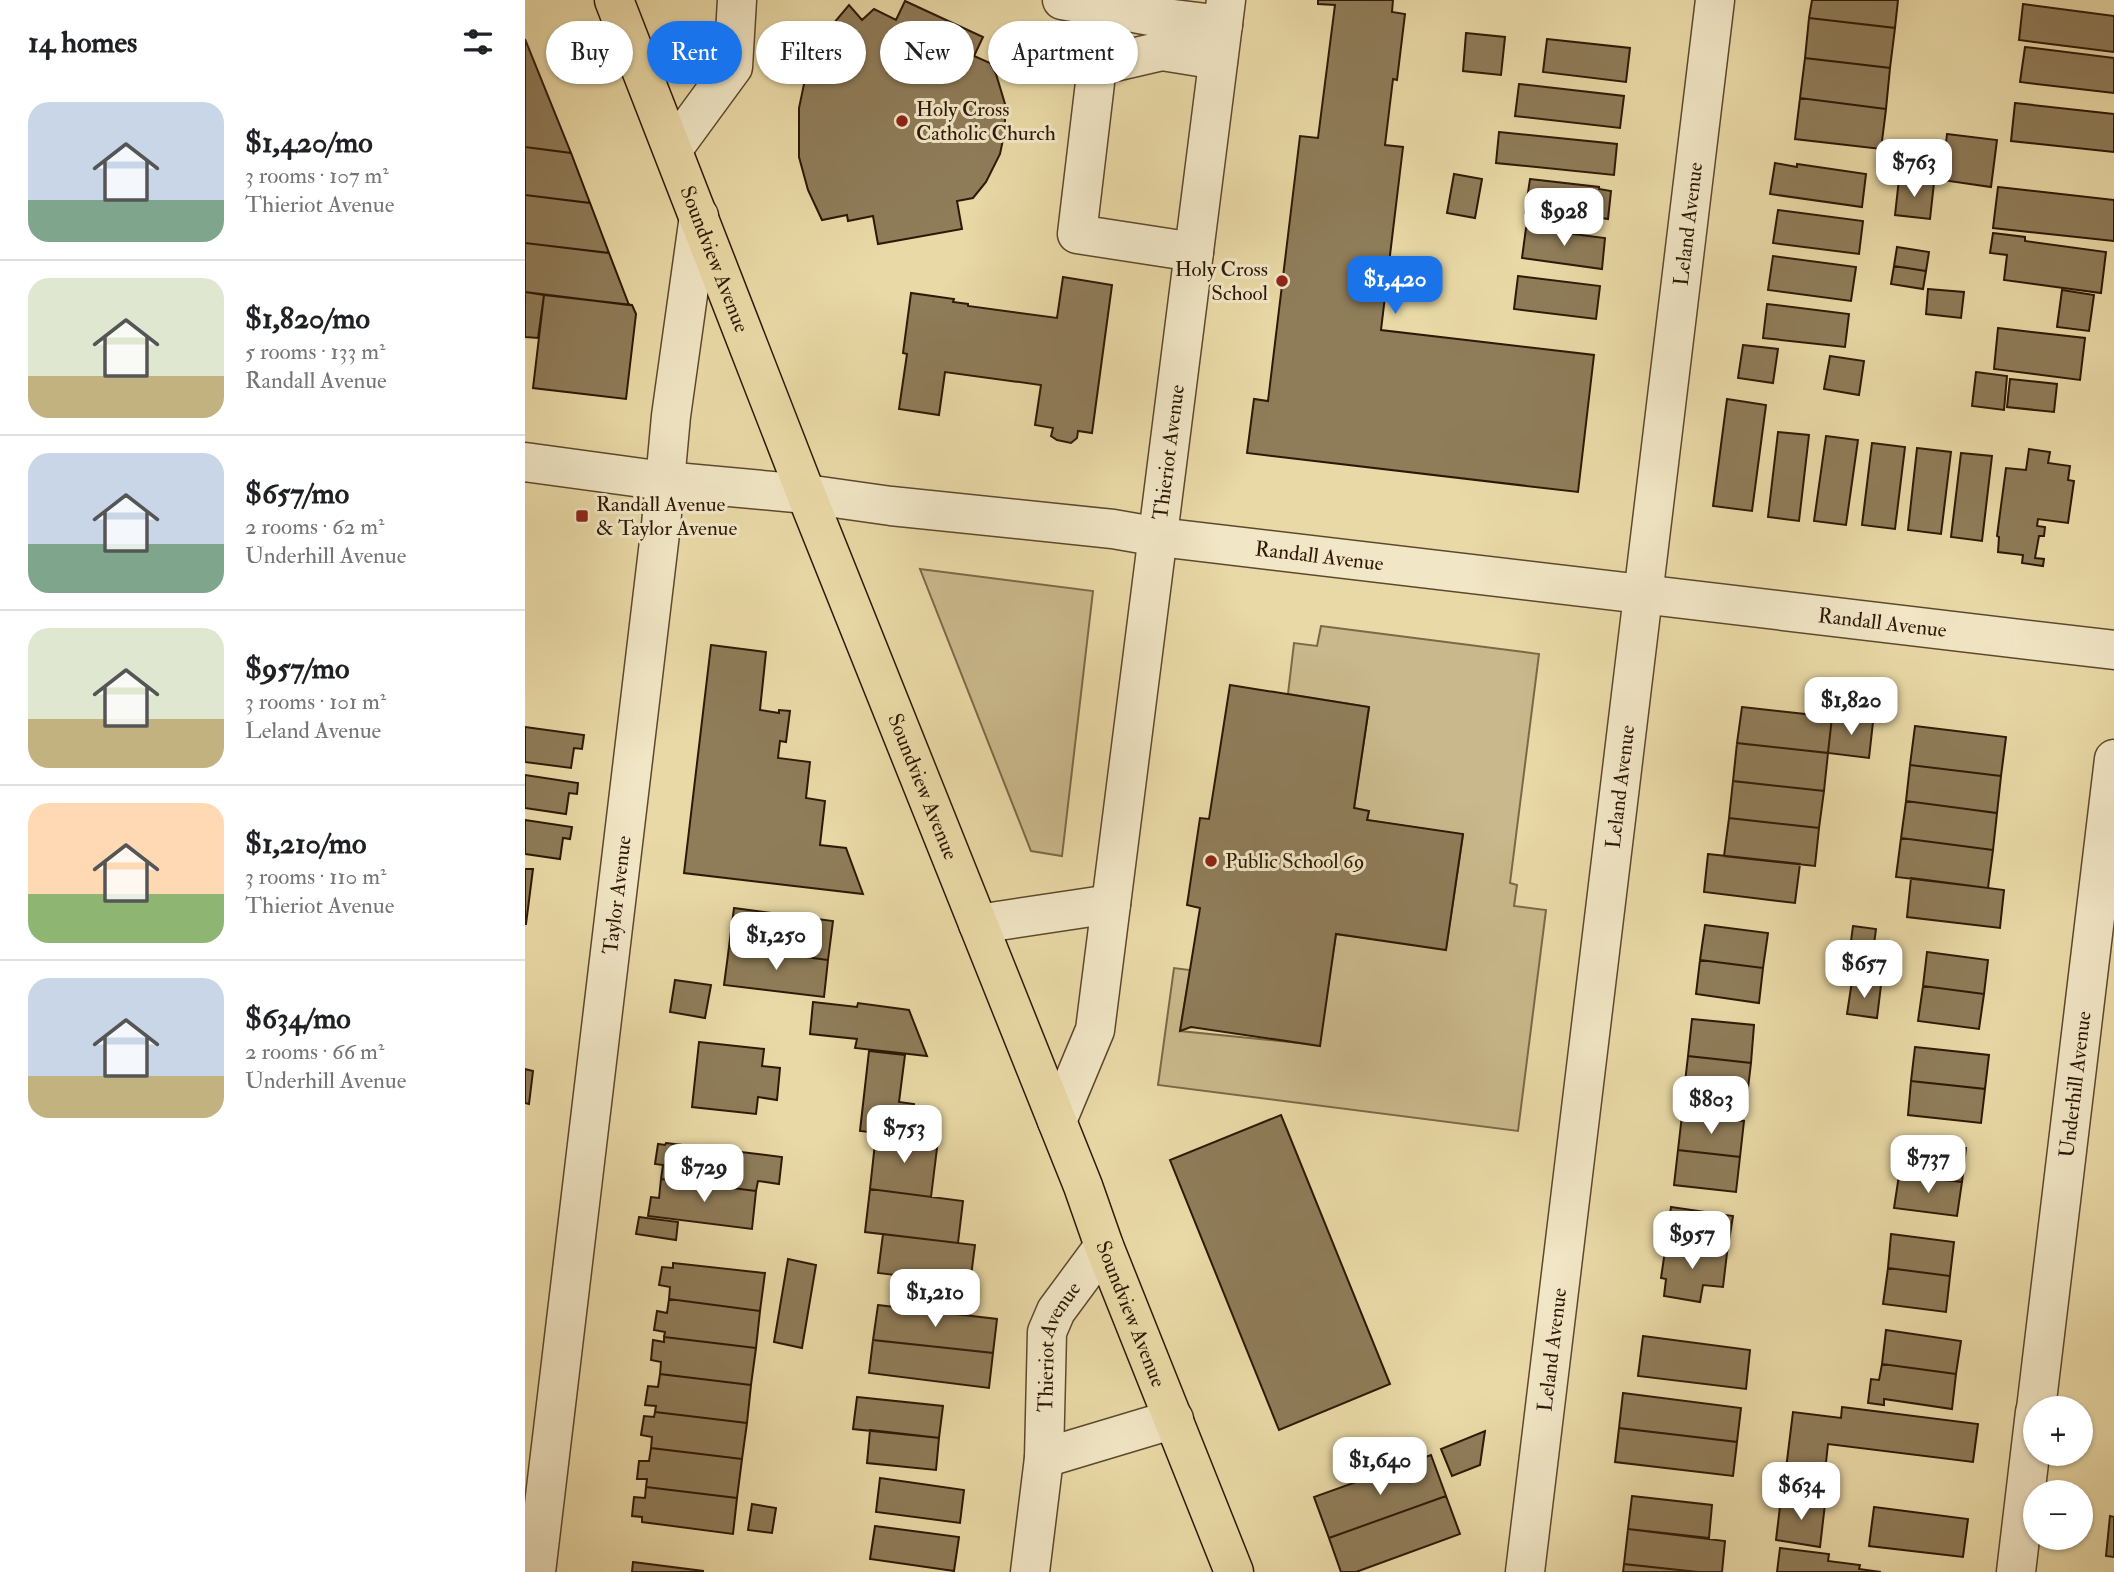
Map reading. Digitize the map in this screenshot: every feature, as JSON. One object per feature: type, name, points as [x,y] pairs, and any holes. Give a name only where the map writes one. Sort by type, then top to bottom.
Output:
[{"type":"main road","name":"Soundview Avenue","points":[[614,0],[806,494],[1234,1572]]},
{"type":"street","points":[[673,149],[733,67],[737,0]]},
{"type":"street","points":[[1062,0],[1222,28]]},
{"type":"street","name":"Leland Avenue","points":[[1525,1572],[1715,0]]},
{"type":"street","points":[[1194,252],[1077,234],[1097,66],[1162,51],[1222,28]]},
{"type":"street","name":"Thieriot Avenue","points":[[1057,1121],[1095,1030],[1222,28]]},
{"type":"street","name":"Taylor Avenue","points":[[536,1572],[664,481],[699,216]]},
{"type":"street","name":"Randall Avenue","points":[[525,462],[664,481],[806,494],[891,506],[1113,529],[1159,537],[2114,650]]},
{"type":"street","name":"Underhill Avenue","points":[[2038,1396],[2114,759]]},
{"type":"street","points":[[978,924],[1111,904]]},
{"type":"street","name":"Thieriot Avenue","points":[[1030,1572],[1044,1458],[1047,1332],[1056,1311],[1104,1246]]},
{"type":"street","points":[[1044,1458],[1174,1419]]},
{"type":"street","name":"Underhill Avenue","points":[[2016,1572],[2029,1466]]},
{"type":"shaded area","points":[[920,569],[1093,591],[1062,856],[1031,851]]},
{"type":"shaded area","points":[[1321,626],[1539,654],[1510,883],[1517,885],[1514,906],[1546,910],[1518,1131],[1158,1085],[1174,968],[1190,970],[1180,1031],[1319,1045],[1336,934],[1446,949],[1463,835],[1367,820],[1369,811],[1354,808],[1369,707],[1288,694],[1294,643],[1317,646]]},
{"type":"building","points":[[1318,0],[1393,0],[1392,12],[1405,14],[1385,145],[1403,147],[1381,330],[1594,355],[1578,492],[1247,453],[1254,399],[1268,401],[1300,136],[1318,138],[1335,5],[1318,4]]},
{"type":"building","points":[[1812,0],[1898,0],[1895,28],[1809,18]]},
{"type":"building","name":"Holy Cross Catholic Church","points":[[905,1],[948,21],[880,21],[880,84],[974,84],[974,56],[988,62],[988,84],[999,84],[1005,104],[1005,130],[1000,154],[986,182],[973,198],[957,201],[962,229],[878,244],[873,216],[848,221],[847,215],[822,220],[808,190],[799,157],[799,108],[804,84],[866,84],[866,21],[836,21],[849,5],[862,20],[874,9],[896,20]]},
{"type":"building","points":[[2023,4],[2114,16],[2114,52],[2019,40]]},
{"type":"building","points":[[1809,18],[1895,28],[1890,68],[1805,58]]},
{"type":"building","name":"Holy Cross Catholic Church","points":[[974,33],[983,37],[974,56]]},
{"type":"building","points":[[1466,33],[1505,37],[1501,75],[1463,71]]},
{"type":"building","points":[[525,39],[571,153],[525,147]]},
{"type":"building","points":[[1547,39],[1630,48],[1626,82],[1543,72]]},
{"type":"building","points":[[2025,47],[2114,58],[2114,93],[2020,82]]},
{"type":"building","points":[[1805,58],[1890,68],[1886,109],[1800,98]]},
{"type":"building","points":[[1519,84],[1624,96],[1620,128],[1515,116]]},
{"type":"building","points":[[1800,98],[1886,109],[1881,149],[1795,139]]},
{"type":"building","points":[[2015,103],[2114,114],[2114,152],[2011,141]]},
{"type":"building","points":[[1499,132],[1617,144],[1614,175],[1496,163]]},
{"type":"building","points":[[1947,134],[1997,140],[1991,187],[1942,180]]},
{"type":"building","points":[[525,147],[571,153],[590,203],[525,195]]},
{"type":"building","points":[[1775,163],[1866,174],[1862,207],[1770,194]]},
{"type":"building","points":[[1454,174],[1482,179],[1475,218],[1447,213]]},
{"type":"building","points":[[1530,179],[1599,187],[1611,191],[1608,219],[1595,217],[1594,221],[1525,213]]},
{"type":"building","points":[[1899,179],[1934,183],[1930,219],[1895,215]]},
{"type":"building","points":[[1998,187],[2114,200],[2114,241],[1993,228]]},
{"type":"building","points":[[525,195],[590,203],[609,253],[525,243]]},
{"type":"building","points":[[1778,210],[1863,221],[1859,254],[1773,243]]},
{"type":"building","points":[[1526,228],[1605,238],[1602,269],[1522,258]]},
{"type":"building","points":[[1993,233],[2025,237],[2025,241],[2106,252],[2101,293],[2004,280],[2007,255],[1990,253]]},
{"type":"building","points":[[525,243],[609,253],[629,305],[525,292]]},
{"type":"building","points":[[1897,247],[1929,252],[1926,271],[1894,266]]},
{"type":"building","points":[[1773,256],[1856,267],[1851,301],[1768,290]]},
{"type":"building","points":[[1894,266],[1926,271],[1923,289],[1891,284]]},
{"type":"building","points":[[1518,276],[1600,286],[1596,319],[1514,309]]},
{"type":"building","points":[[1063,277],[1112,285],[1092,433],[1078,431],[1077,438],[1071,443],[1051,436],[1053,428],[1035,425],[1041,385],[945,372],[939,415],[899,409],[907,354],[903,353],[911,293],[954,299],[953,302],[968,306],[1057,318]]},
{"type":"building","points":[[1928,289],[1964,292],[1961,318],[1926,314]]},
{"type":"building","points":[[2062,290],[2094,295],[2089,331],[2057,327]]},
{"type":"building","points":[[525,292],[544,295],[538,338],[525,337]]},
{"type":"building","points":[[544,295],[632,305],[636,314],[626,399],[533,388]]},
{"type":"building","points":[[1767,304],[1849,314],[1845,347],[1763,338]]},
{"type":"building","points":[[1998,328],[2085,338],[2080,380],[1994,369]]},
{"type":"building","points":[[1743,345],[1778,349],[1773,383],[1738,378]]},
{"type":"building","points":[[1830,356],[1864,361],[1859,395],[1824,389]]},
{"type":"building","points":[[1976,372],[2007,376],[2004,410],[1972,406]]},
{"type":"building","points":[[2010,379],[2057,384],[2054,412],[2007,407]]},
{"type":"building","points":[[1727,399],[1766,405],[1752,511],[1713,506]]},
{"type":"building","points":[[1778,432],[1809,435],[1799,521],[1768,517]]},
{"type":"building","points":[[1826,436],[1858,440],[1846,525],[1814,521]]},
{"type":"building","points":[[1872,443],[1905,447],[1895,529],[1862,525]]},
{"type":"building","points":[[1917,448],[1951,452],[1941,534],[1908,530]]},
{"type":"building","points":[[2029,449],[2050,452],[2048,463],[2070,466],[2068,480],[2074,481],[2068,523],[2038,519],[2037,526],[2045,527],[2044,536],[2039,536],[2035,558],[2044,559],[2043,566],[2022,563],[2023,555],[1998,552],[1997,536],[2006,468],[2026,470]]},
{"type":"building","points":[[1961,453],[1992,456],[1982,541],[1951,537]]},
{"type":"building","points":[[711,645],[766,652],[760,710],[779,713],[779,710],[790,711],[786,742],[780,741],[778,758],[810,762],[806,798],[825,801],[820,845],[846,848],[863,894],[684,873]]},
{"type":"building","points":[[1230,685],[1369,707],[1354,808],[1369,811],[1367,820],[1463,834],[1446,950],[1336,934],[1320,1046],[1191,1027],[1180,1031],[1200,908],[1187,905],[1200,818],[1209,819]]},
{"type":"building","points":[[1742,707],[1832,717],[1828,753],[1737,743]]},
{"type":"building","points":[[1832,717],[1873,722],[1869,758],[1828,753]]},
{"type":"building","points":[[1915,726],[2006,737],[2001,776],[1910,765]]},
{"type":"building","points":[[525,727],[584,735],[582,749],[574,748],[571,768],[525,762]]},
{"type":"building","points":[[1737,743],[1828,753],[1824,791],[1733,781]]},
{"type":"building","points":[[1910,765],[2001,776],[1997,813],[1906,801]]},
{"type":"building","points":[[525,775],[578,783],[577,794],[569,793],[566,814],[525,808]]},
{"type":"building","points":[[1733,781],[1824,791],[1819,828],[1729,818]]},
{"type":"building","points":[[1906,801],[1997,813],[1993,850],[1901,838]]},
{"type":"building","points":[[1729,818],[1819,828],[1815,866],[1724,856]]},
{"type":"building","points":[[525,820],[572,827],[570,839],[563,838],[560,859],[525,854]]},
{"type":"building","points":[[1901,838],[1993,850],[1988,888],[1896,877]]},
{"type":"building","points":[[1708,854],[1800,864],[1795,903],[1704,892]]},
{"type":"building","points":[[525,869],[533,869],[526,924],[525,924]]},
{"type":"building","points":[[1911,878],[2004,890],[2000,928],[1907,917]]},
{"type":"building","points":[[734,908],[833,921],[828,960],[729,947]]},
{"type":"building","points":[[1705,925],[1768,933],[1763,968],[1700,960]]},
{"type":"building","points":[[1853,926],[1876,929],[1870,975],[1847,971]]},
{"type":"building","points":[[729,947],[828,960],[824,997],[724,985]]},
{"type":"building","points":[[1927,952],[1988,960],[1984,994],[1923,986]]},
{"type":"building","points":[[1700,960],[1763,968],[1759,1003],[1696,994]]},
{"type":"building","points":[[675,980],[711,985],[705,1018],[670,1012]]},
{"type":"building","points":[[1852,981],[1881,985],[1877,1018],[1847,1014]]},
{"type":"building","points":[[1923,986],[1984,994],[1979,1029],[1918,1021]]},
{"type":"building","points":[[813,1002],[857,1007],[858,1003],[909,1010],[927,1056],[855,1048],[857,1039],[810,1034]]},
{"type":"building","points":[[1692,1019],[1754,1025],[1751,1063],[1688,1056]]},
{"type":"building","points":[[699,1042],[764,1049],[762,1066],[780,1068],[777,1100],[758,1097],[756,1114],[692,1107]]},
{"type":"building","points":[[1915,1047],[1989,1055],[1985,1089],[1911,1081]]},
{"type":"building","points":[[869,1051],[905,1055],[899,1102],[914,1104],[910,1137],[860,1131]]},
{"type":"building","points":[[1688,1056],[1751,1063],[1747,1097],[1684,1091]]},
{"type":"building","points":[[525,1069],[533,1071],[529,1104],[525,1103]]},
{"type":"building","points":[[1911,1081],[1985,1089],[1981,1123],[1908,1115]]},
{"type":"building","points":[[1281,1115],[1390,1384],[1279,1430],[1170,1160]]},
{"type":"building","points":[[1682,1115],[1744,1121],[1740,1157],[1678,1150]]},
{"type":"building","points":[[876,1134],[938,1140],[931,1197],[870,1189]]},
{"type":"building","points":[[1903,1140],[1966,1148],[1962,1182],[1899,1175]]},
{"type":"building","points":[[658,1144],[782,1157],[779,1184],[758,1181],[756,1191],[661,1179],[663,1165],[655,1164]]},
{"type":"building","points":[[1678,1150],[1740,1157],[1736,1192],[1674,1185]]},
{"type":"building","points":[[1899,1175],[1962,1182],[1957,1216],[1894,1208]]},
{"type":"building","points":[[661,1179],[756,1191],[752,1229],[648,1216],[651,1197],[659,1198]]},
{"type":"building","points":[[870,1189],[963,1201],[958,1243],[865,1232]]},
{"type":"building","points":[[1671,1207],[1733,1216],[1727,1253],[1666,1244]]},
{"type":"building","points":[[639,1217],[678,1222],[676,1240],[636,1234]]},
{"type":"building","points":[[883,1234],[975,1245],[970,1284],[878,1273]]},
{"type":"building","points":[[1891,1234],[1954,1242],[1950,1276],[1888,1268]]},
{"type":"building","points":[[1666,1244],[1727,1253],[1723,1287],[1703,1285],[1700,1302],[1664,1296],[1666,1279],[1661,1278]]},
{"type":"building","points":[[788,1259],[816,1265],[802,1348],[774,1342]]},
{"type":"building","points":[[673,1263],[765,1273],[760,1311],[669,1299],[670,1287],[659,1285],[662,1267],[673,1268]]},
{"type":"building","points":[[1888,1268],[1950,1276],[1946,1312],[1883,1304]]},
{"type":"building","points":[[669,1299],[760,1311],[756,1348],[664,1337],[665,1332],[654,1330],[657,1311],[667,1313]]},
{"type":"building","points":[[878,1305],[997,1319],[993,1353],[873,1340]]},
{"type":"building","points":[[1886,1330],[1961,1341],[1956,1374],[1882,1364]]},
{"type":"building","points":[[1643,1336],[1750,1350],[1746,1389],[1638,1376]]},
{"type":"building","points":[[664,1337],[756,1348],[751,1385],[660,1374],[661,1362],[651,1360],[653,1340],[664,1342]]},
{"type":"building","points":[[873,1340],[993,1353],[989,1388],[869,1373]]},
{"type":"building","points":[[1882,1364],[1956,1374],[1952,1409],[1884,1399],[1884,1405],[1868,1403],[1871,1379],[1879,1380]]},
{"type":"building","points":[[660,1374],[751,1385],[747,1423],[655,1412],[656,1406],[645,1405],[648,1386],[658,1387]]},
{"type":"building","points":[[1623,1393],[1741,1408],[1737,1442],[1619,1428]]},
{"type":"building","points":[[857,1397],[943,1406],[939,1438],[853,1429]]},
{"type":"building","points":[[1842,1407],[1978,1424],[1973,1462],[1828,1444],[1823,1490],[1784,1485],[1793,1412],[1841,1418]]},
{"type":"building","points":[[655,1412],[747,1423],[742,1459],[651,1448],[652,1437],[641,1435],[644,1416],[654,1417]]},
{"type":"building","points":[[1619,1428],[1737,1442],[1733,1476],[1615,1462]]},
{"type":"building","points":[[870,1430],[939,1438],[936,1470],[867,1463]]},
{"type":"building","points":[[1485,1431],[1480,1465],[1452,1476],[1441,1449]]},
{"type":"building","points":[[651,1448],[742,1459],[737,1498],[646,1487],[647,1479],[637,1479],[639,1461],[649,1461]]},
{"type":"building","points":[[1431,1455],[1446,1496],[1329,1538],[1314,1497]]},
{"type":"building","points":[[880,1478],[964,1490],[960,1523],[876,1512]]},
{"type":"building","points":[[646,1487],[737,1498],[733,1534],[642,1522],[642,1517],[632,1516],[634,1497],[645,1498]]},
{"type":"building","points":[[1446,1496],[1460,1534],[1356,1572],[1341,1572],[1329,1538]]},
{"type":"building","points":[[1632,1496],[1712,1505],[1709,1538],[1628,1529]]},
{"type":"building","points":[[1781,1498],[1825,1504],[1820,1547],[1776,1540]]},
{"type":"building","points":[[752,1504],[776,1508],[772,1533],[748,1530]]},
{"type":"building","points":[[1874,1507],[1968,1519],[1963,1557],[1869,1546]]},
{"type":"building","points":[[2110,1516],[2114,1517],[2114,1557],[2106,1556]]},
{"type":"building","points":[[875,1526],[959,1537],[954,1571],[870,1559]]},
{"type":"building","points":[[1628,1529],[1725,1541],[1722,1572],[1624,1564]]},
{"type":"building","points":[[1780,1548],[1829,1554],[1828,1561],[1860,1565],[1859,1569],[1881,1572],[1777,1572]]},
{"type":"building","points":[[633,1562],[703,1571],[703,1572],[632,1572]]},
{"type":"building","points":[[1624,1564],[1698,1572],[1623,1572]]},
{"type":"place","name":"Holy Cross Catholic Church","points":[[902,121]]},
{"type":"place","name":"Holy Cross School","points":[[1282,281]]},
{"type":"place","name":"Randall Avenue & Taylor Avenue","points":[[582,516]]},
{"type":"place","name":"Public School 69","points":[[1211,861]]}]
